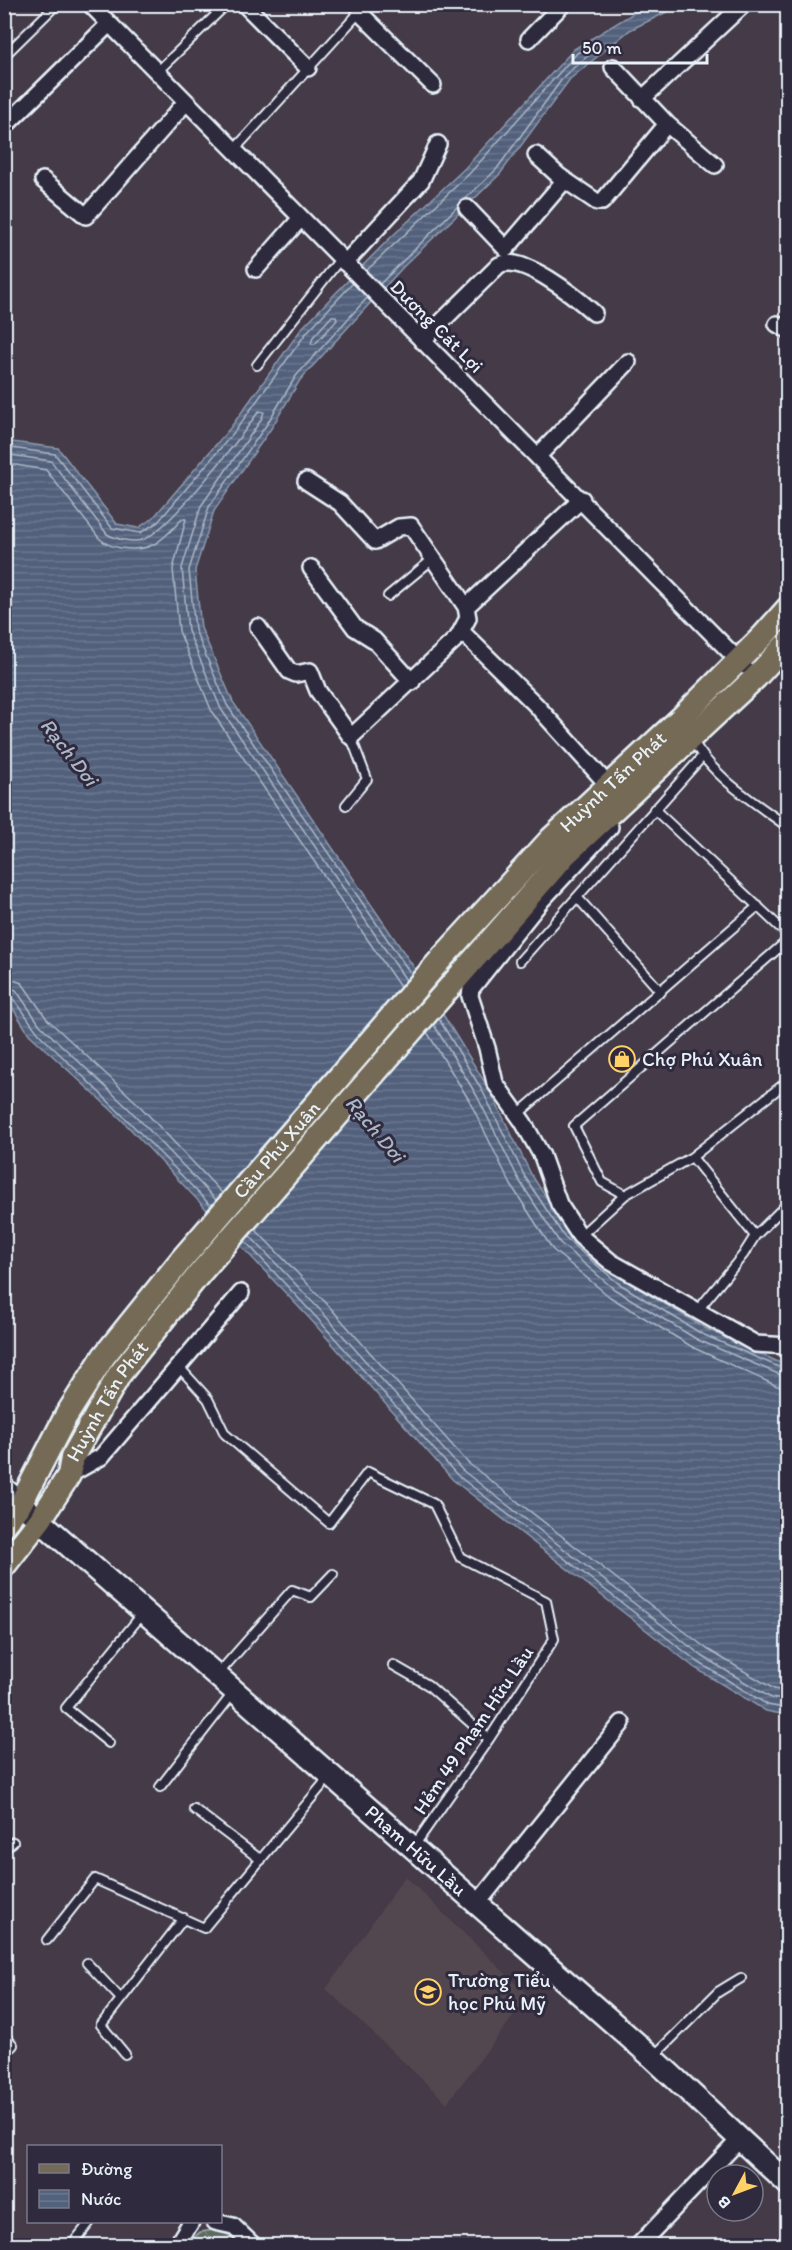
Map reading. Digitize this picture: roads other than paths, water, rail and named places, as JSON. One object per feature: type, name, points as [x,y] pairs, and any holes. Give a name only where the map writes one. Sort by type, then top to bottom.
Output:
[{"type":"main road","name":"Huỳnh Tấn Phát","points":[[459,974],[565,855],[614,794],[788,608]]},
{"type":"main road","name":"Huỳnh Tấn Phát","points":[[442,958],[551,838],[614,794],[696,748],[788,642]]},
{"type":"main road","name":"Cầu Phú Xuân","points":[[182,1259],[442,958]]},
{"type":"main road","name":"Cầu Phú Xuân","points":[[200,1273],[459,974]]},
{"type":"main road","name":"Huỳnh Tấn Phát","points":[[4,1524],[13,1496],[104,1356],[182,1259]]},
{"type":"main road","name":"Huỳnh Tấn Phát","points":[[4,1566],[40,1520],[69,1475],[72,1458],[118,1375],[200,1273]]},
{"type":"main road","name":"Phạm Hữu Lầu","points":[[13,1496],[652,2057],[788,2184]]},
{"type":"street","name":"Dương Cát Lợi","points":[[90,4],[756,677]]},
{"type":"street","points":[[244,4],[308,69]]},
{"type":"street","points":[[642,99],[744,4]]},
{"type":"street","points":[[529,39],[560,6]]},
{"type":"street","points":[[363,9],[433,85]]},
{"type":"street","points":[[4,127],[109,24]]},
{"type":"street","points":[[613,67],[668,124],[715,165]]},
{"type":"street","points":[[43,180],[86,216],[186,102]]},
{"type":"street","points":[[536,155],[565,180],[597,202],[602,202],[668,124]]},
{"type":"street","points":[[345,263],[421,181],[438,144]]},
{"type":"street","points":[[467,208],[506,249],[565,180]]},
{"type":"street","points":[[256,269],[301,218]]},
{"type":"street","points":[[422,341],[499,265],[506,262],[526,266],[580,300],[594,313]]},
{"type":"street","points":[[538,456],[628,362]]},
{"type":"street","points":[[258,627],[289,671],[296,674],[310,671],[318,691],[351,737],[412,681],[461,631],[468,618],[466,607],[411,526],[399,526],[375,541],[340,502],[306,481]]},
{"type":"street","points":[[466,607],[582,500]]},
{"type":"street","points":[[311,568],[355,628],[374,640],[412,681]]},
{"type":"street","points":[[461,631],[534,704],[625,809],[624,813],[541,902],[471,989],[471,1002],[487,1048],[495,1083],[518,1114],[542,1156],[559,1204],[580,1236],[611,1262],[756,1344],[788,1346]]},
{"type":"street","points":[[69,1475],[101,1457],[241,1293]]},
{"type":"street","points":[[477,1904],[622,1723]]},
{"type":"street","points":[[638,2246],[739,2140]]},
{"type":"street","points":[[176,2246],[190,2223]]},
{"type":"street","points":[[220,2223],[233,2226],[254,2246]]},
{"type":"lane","points":[[4,56],[57,4]]},
{"type":"lane","points":[[157,72],[227,4]]},
{"type":"lane","points":[[234,150],[363,9]]},
{"type":"lane","points":[[257,365],[345,263]]},
{"type":"lane","points":[[388,597],[434,558]]},
{"type":"lane","points":[[346,805],[367,779],[351,737]]},
{"type":"lane","points":[[696,748],[715,772],[788,827]]},
{"type":"lane","name":"Huỳnh Tấn Phát","points":[[520,961],[654,809],[696,748]]},
{"type":"lane","points":[[654,809],[788,935]]},
{"type":"lane","points":[[577,897],[661,992]]},
{"type":"lane","points":[[518,1114],[758,906]]},
{"type":"lane","points":[[625,1195],[602,1182],[574,1126],[788,940]]},
{"type":"lane","points":[[580,1236],[625,1195],[692,1157],[788,1081]]},
{"type":"lane","points":[[692,1157],[755,1236]]},
{"type":"lane","points":[[698,1310],[744,1255],[755,1236],[788,1203]]},
{"type":"lane","name":"Hẻm 49 Phạm Hữu Lầu","points":[[179,1367],[208,1399],[225,1434],[329,1523],[368,1472],[434,1504],[460,1557],[546,1601],[554,1639],[489,1739],[414,1847]]},
{"type":"lane","points":[[217,1675],[292,1590],[312,1597],[333,1574]]},
{"type":"lane","points":[[109,1743],[66,1708],[144,1612]]},
{"type":"lane","points":[[393,1665],[428,1685],[489,1739]]},
{"type":"lane","points":[[160,1786],[235,1691]]},
{"type":"lane","points":[[47,1940],[95,1879],[204,1928],[330,1776]]},
{"type":"lane","points":[[194,1809],[261,1860]]},
{"type":"lane","points":[[4,1849],[13,1842]]},
{"type":"lane","points":[[125,2054],[101,2025],[184,1918]]},
{"type":"lane","points":[[87,1963],[121,1999]]},
{"type":"lane","points":[[652,2057],[717,1992],[741,1978]]},
{"type":"lane","points":[[4,2036],[13,2045],[4,2055]]},
{"type":"lane","points":[[71,2246],[89,2223]]},
{"type":"water","name":"Rạch Dơi","points":[[647,5],[681,5],[630,30],[570,79],[500,174],[404,266],[300,380],[272,427],[214,511],[195,570],[201,628],[233,702],[413,966],[489,1089],[531,1174],[569,1233],[621,1278],[705,1328],[787,1366],[787,1715],[766,1711],[695,1668],[453,1480],[311,1320],[120,1118],[29,1034],[5,996],[5,441],[58,448],[117,524],[138,528],[153,518],[231,427],[302,328],[327,302],[387,241],[465,168],[574,49]]},
{"type":"place","name":"Chợ Phú Xuân","points":[[622,1059]]},
{"type":"place","name":"Trường Tiểu học Phú Mỹ","points":[[428,1992]]}]
